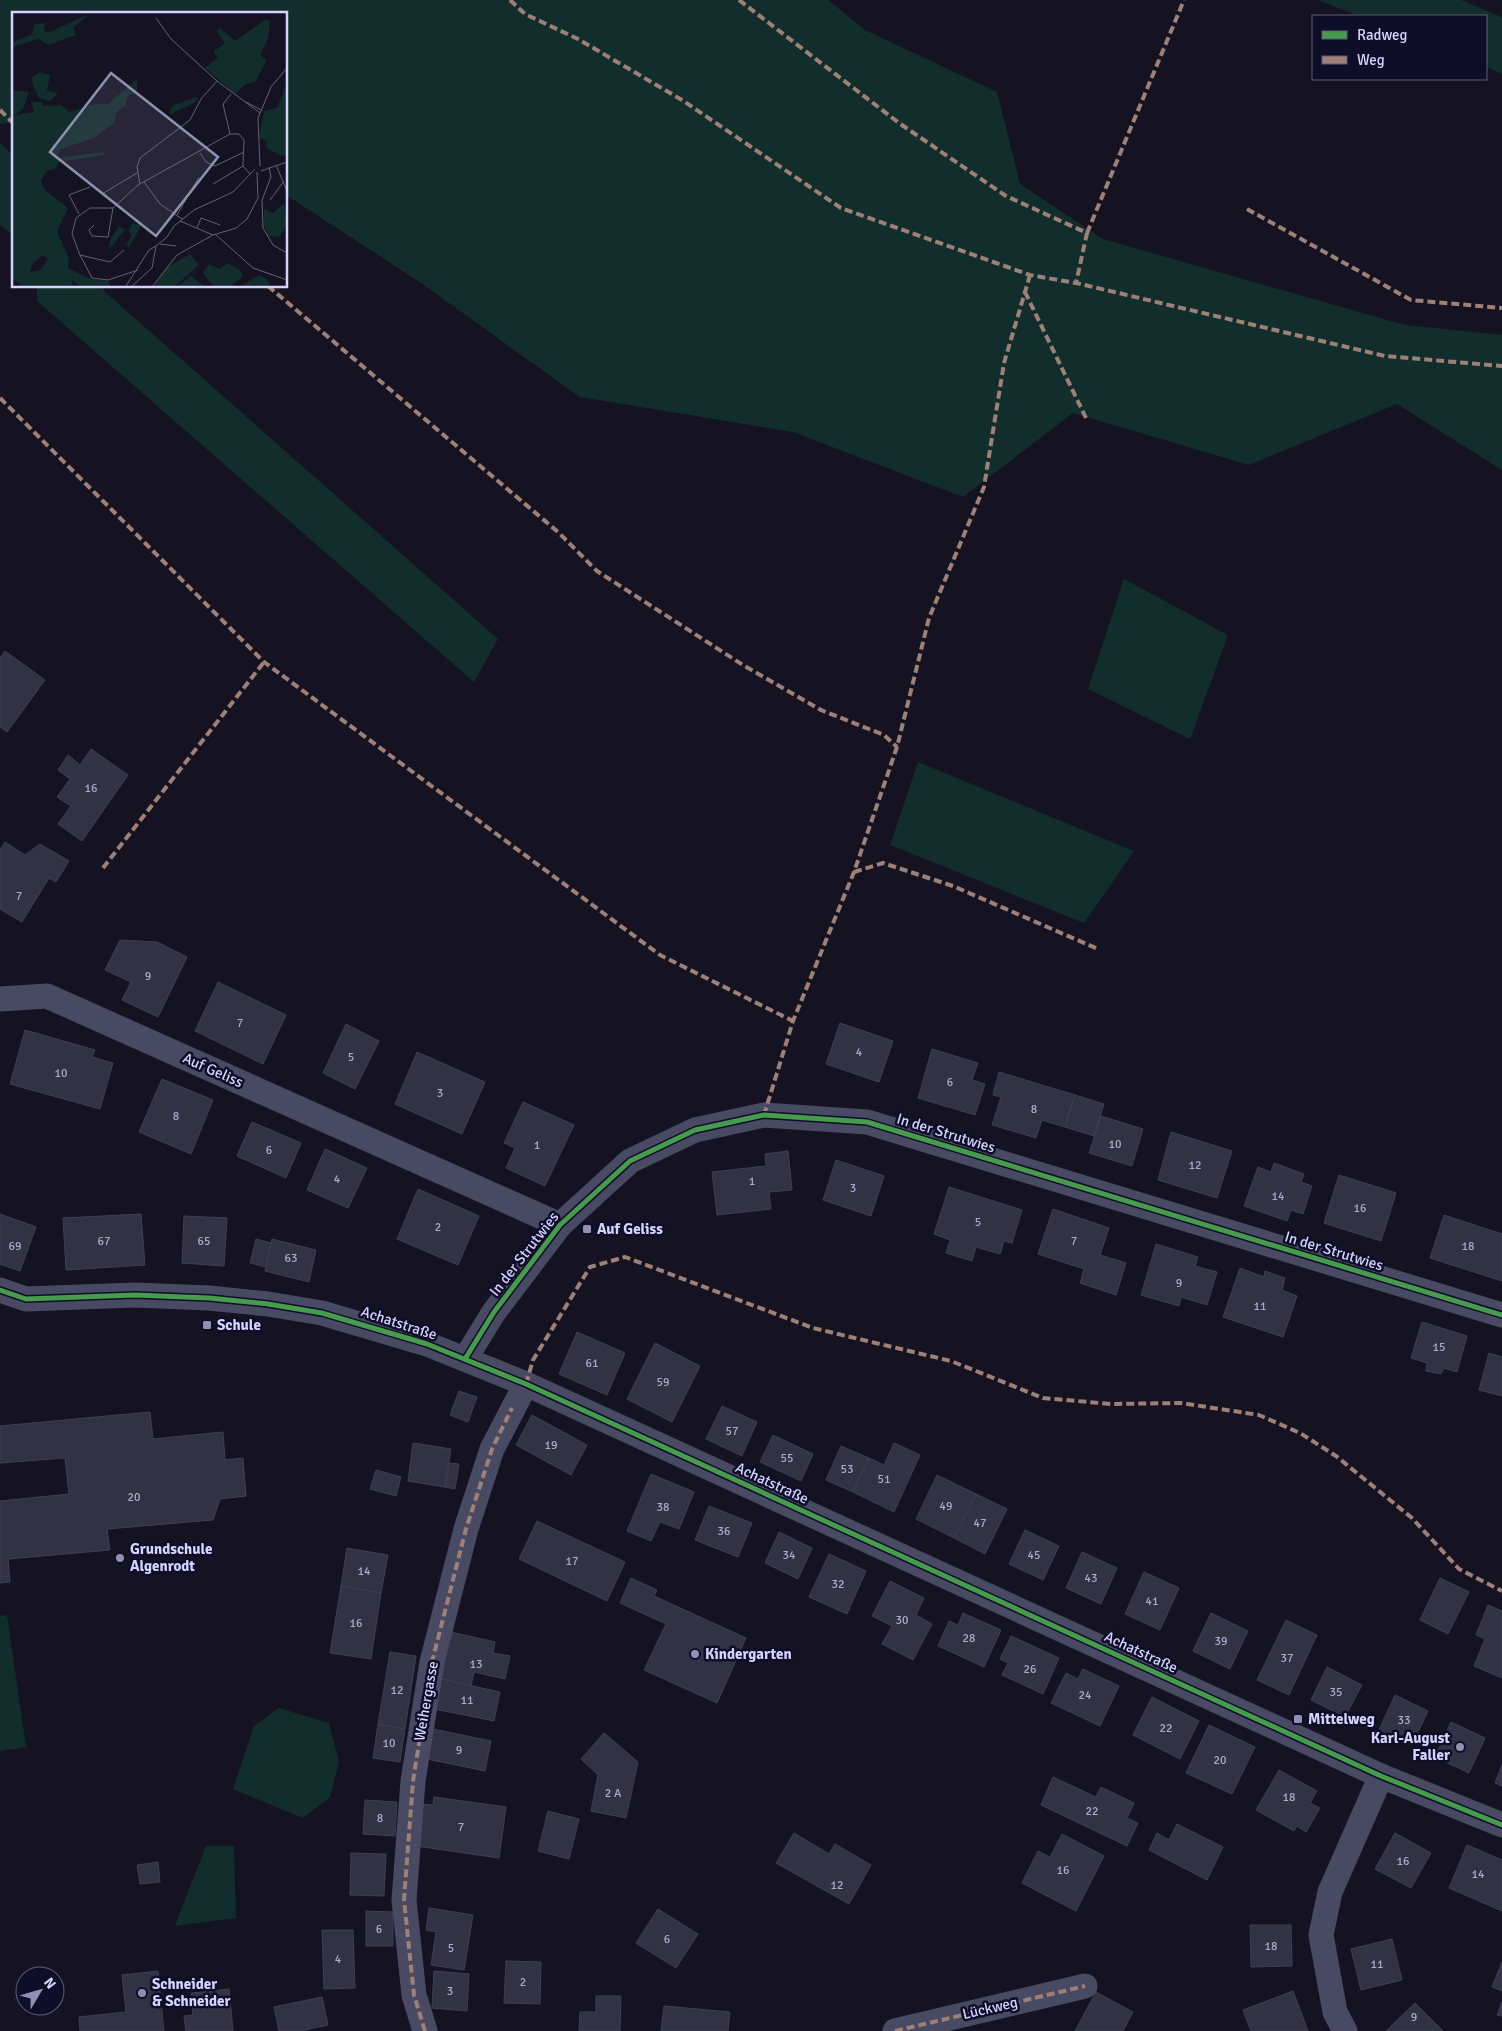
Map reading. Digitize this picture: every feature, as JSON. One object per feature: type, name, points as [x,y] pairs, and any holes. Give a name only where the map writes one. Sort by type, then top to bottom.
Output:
[{"type":"street","name":"Auf Geliss","points":[[0,999],[47,996],[560,1225]]},
{"type":"street","name":"In der Strutwies","points":[[465,1359],[494,1312],[560,1225],[630,1161],[695,1130],[764,1115],[867,1122],[1502,1315]]},
{"type":"street","name":"Achatstraße","points":[[0,1290],[26,1299],[135,1295],[209,1298],[268,1304],[322,1313],[360,1323],[465,1359],[526,1384],[1381,1776],[1502,1825]]},
{"type":"street","name":"Weihergasse","points":[[425,2031],[414,1995],[404,1900],[413,1781],[432,1662],[466,1529],[492,1449],[526,1384]]},
{"type":"street","points":[[1345,2031],[1335,2012],[1321,1934],[1330,1892],[1381,1776]]},
{"type":"street","name":"Lückweg","points":[[895,2031],[1085,1986]]},
{"type":"green space","points":[[0,0],[828,0],[865,30],[997,92],[1020,184],[1103,239],[1405,325],[1502,335],[1502,470],[1397,404],[1249,465],[1073,413],[963,497],[793,432],[580,397],[421,283],[288,196],[288,12],[12,12],[12,122],[0,124]]},
{"type":"green space","points":[[1318,0],[1461,0],[1502,17],[1502,74],[1487,67],[1487,15],[1356,15]]},
{"type":"green space","points":[[0,143],[12,154],[12,235],[0,224]]},
{"type":"green space","points":[[37,288],[103,288],[498,639],[474,682],[37,301]]},
{"type":"green space","points":[[1124,579],[1228,635],[1190,739],[1088,689]]},
{"type":"green space","points":[[918,762],[1134,851],[1084,923],[890,845]]},
{"type":"green space","points":[[7,1615],[26,1747],[0,1751],[0,1616]]},
{"type":"green space","points":[[279,1708],[329,1723],[339,1762],[330,1797],[303,1818],[233,1789],[254,1726]]},
{"type":"green space","points":[[206,1846],[234,1846],[236,1918],[175,1926]]},
{"type":"building","points":[[5,651],[45,680],[7,732],[0,727],[0,658]]},
{"type":"building","points":[[91,749],[128,775],[82,841],[58,824],[71,806],[57,797],[70,779],[58,770],[68,755],[80,765]]},
{"type":"building","points":[[5,842],[25,855],[40,844],[69,861],[56,882],[49,878],[22,922],[0,909],[0,850]]},
{"type":"building","points":[[120,940],[157,942],[187,957],[158,1017],[122,1000],[131,982],[105,970]]},
{"type":"building","points":[[218,982],[286,1015],[263,1064],[195,1031]]},
{"type":"building","points":[[840,1023],[893,1041],[879,1082],[826,1064]]},
{"type":"building","points":[[346,1024],[379,1041],[355,1089],[323,1073]]},
{"type":"building","points":[[25,1030],[95,1050],[92,1057],[113,1063],[100,1109],[10,1084]]},
{"type":"building","points":[[932,1049],[978,1063],[972,1080],[985,1084],[975,1115],[918,1098]]},
{"type":"building","points":[[417,1052],[485,1082],[462,1134],[395,1104]]},
{"type":"building","points":[[999,1072],[1075,1095],[1065,1127],[1042,1120],[1036,1138],[992,1125],[1001,1097],[993,1095]]},
{"type":"building","points":[[162,1079],[213,1100],[191,1154],[139,1132]]},
{"type":"building","points":[[1075,1095],[1104,1104],[1094,1136],[1065,1127]]},
{"type":"building","points":[[523,1102],[574,1125],[545,1186],[506,1168],[515,1148],[504,1143]]},
{"type":"building","points":[[1101,1116],[1143,1129],[1132,1166],[1089,1153]]},
{"type":"building","points":[[252,1122],[301,1143],[286,1178],[237,1156]]},
{"type":"building","points":[[1171,1132],[1232,1151],[1217,1198],[1158,1180]]},
{"type":"building","points":[[325,1149],[367,1168],[348,1208],[307,1190]]},
{"type":"building","points":[[788,1151],[792,1190],[769,1192],[771,1209],[717,1215],[712,1172],[766,1166],[765,1154]]},
{"type":"building","points":[[836,1160],[884,1176],[871,1216],[823,1200]]},
{"type":"building","points":[[1274,1163],[1304,1174],[1301,1182],[1312,1186],[1303,1214],[1291,1210],[1287,1221],[1244,1206],[1258,1167],[1271,1172]]},
{"type":"building","points":[[1339,1175],[1396,1193],[1381,1241],[1324,1223]]},
{"type":"building","points":[[949,1187],[1022,1210],[1012,1243],[1004,1241],[1000,1254],[976,1247],[972,1261],[946,1253],[950,1240],[934,1234]]},
{"type":"building","points":[[418,1189],[479,1216],[458,1265],[397,1239]]},
{"type":"building","points":[[1053,1209],[1109,1228],[1100,1255],[1126,1263],[1116,1295],[1080,1283],[1084,1269],[1038,1254]]},
{"type":"building","points":[[0,1214],[36,1227],[20,1271],[0,1264]]},
{"type":"building","points":[[141,1214],[145,1265],[66,1270],[63,1218]]},
{"type":"building","points":[[1444,1215],[1502,1234],[1502,1281],[1430,1258]]},
{"type":"building","points":[[184,1216],[227,1218],[224,1266],[182,1263]]},
{"type":"building","points":[[256,1239],[271,1243],[266,1267],[250,1263]]},
{"type":"building","points":[[272,1239],[316,1250],[309,1282],[265,1271]]},
{"type":"building","points":[[1156,1244],[1198,1257],[1195,1266],[1217,1272],[1207,1305],[1181,1297],[1179,1306],[1141,1295]]},
{"type":"building","points":[[1240,1268],[1264,1277],[1265,1271],[1285,1278],[1282,1290],[1297,1296],[1283,1337],[1223,1317]]},
{"type":"building","points":[[1422,1322],[1467,1336],[1457,1372],[1444,1368],[1441,1374],[1426,1371],[1427,1363],[1411,1358]]},
{"type":"building","points":[[577,1332],[625,1353],[607,1395],[559,1374]]},
{"type":"building","points":[[655,1343],[700,1366],[672,1422],[627,1399]]},
{"type":"building","points":[[1489,1353],[1502,1357],[1502,1396],[1479,1390]]},
{"type":"building","points":[[459,1391],[477,1397],[468,1422],[450,1415]]},
{"type":"building","points":[[722,1406],[757,1422],[742,1456],[706,1439]]},
{"type":"building","points":[[150,1412],[153,1439],[223,1432],[225,1460],[243,1458],[246,1496],[220,1499],[213,1520],[107,1529],[110,1550],[8,1559],[10,1582],[0,1583],[0,1501],[69,1494],[65,1458],[0,1463],[0,1426]]},
{"type":"building","points":[[532,1415],[587,1445],[571,1475],[516,1445]]},
{"type":"building","points":[[773,1435],[813,1454],[801,1481],[760,1462]]},
{"type":"building","points":[[413,1443],[451,1449],[445,1487],[408,1481]]},
{"type":"building","points":[[894,1443],[920,1455],[894,1512],[853,1492],[869,1458],[884,1465]]},
{"type":"building","points":[[841,1446],[869,1458],[853,1492],[826,1480]]},
{"type":"building","points":[[449,1463],[459,1464],[455,1489],[445,1487]]},
{"type":"building","points":[[376,1470],[401,1477],[396,1496],[370,1489]]},
{"type":"building","points":[[651,1474],[694,1492],[679,1529],[660,1522],[651,1541],[627,1531]]},
{"type":"building","points":[[937,1475],[976,1494],[954,1538],[916,1519]]},
{"type":"building","points":[[976,1494],[1007,1509],[985,1554],[954,1538]]},
{"type":"building","points":[[709,1506],[752,1523],[738,1557],[695,1540]]},
{"type":"building","points":[[537,1521],[625,1562],[607,1601],[519,1559]]},
{"type":"building","points":[[1025,1530],[1059,1546],[1043,1580],[1009,1564]]},
{"type":"building","points":[[779,1532],[812,1548],[798,1579],[765,1563]]},
{"type":"building","points":[[347,1548],[388,1555],[381,1593],[341,1586]]},
{"type":"building","points":[[1082,1552],[1117,1568],[1101,1604],[1066,1588]]},
{"type":"building","points":[[829,1554],[866,1571],[847,1614],[809,1597]]},
{"type":"building","points":[[1144,1572],[1179,1588],[1160,1630],[1125,1614]]},
{"type":"building","name":"Kindergarten","points":[[631,1578],[657,1590],[654,1596],[746,1638],[717,1703],[644,1670],[666,1624],[620,1603]]},
{"type":"building","points":[[1440,1578],[1469,1592],[1448,1634],[1420,1620]]},
{"type":"building","points":[[890,1581],[924,1598],[916,1615],[932,1624],[913,1660],[882,1644],[892,1626],[872,1616]]},
{"type":"building","points":[[341,1586],[381,1593],[371,1659],[330,1653]]},
{"type":"building","points":[[1488,1605],[1502,1611],[1502,1678],[1474,1666],[1485,1639],[1476,1635]]},
{"type":"building","points":[[963,1613],[1001,1630],[984,1667],[938,1646],[949,1621],[958,1625]]},
{"type":"building","points":[[1211,1613],[1248,1631],[1230,1669],[1193,1651]]},
{"type":"building","points":[[1286,1620],[1317,1635],[1289,1695],[1257,1680]]},
{"type":"building","points":[[451,1632],[495,1642],[493,1653],[510,1656],[505,1679],[474,1672],[471,1686],[441,1679]]},
{"type":"building","points":[[1011,1636],[1059,1658],[1043,1694],[1002,1675],[1008,1663],[1000,1659]]},
{"type":"building","points":[[390,1652],[416,1656],[405,1729],[378,1724]]},
{"type":"building","points":[[1327,1667],[1362,1685],[1345,1717],[1311,1700]]},
{"type":"building","points":[[1083,1669],[1119,1686],[1100,1726],[1051,1703],[1066,1673],[1078,1679]]},
{"type":"building","points":[[441,1679],[500,1692],[494,1721],[434,1709]]},
{"type":"building","points":[[1395,1695],[1428,1711],[1412,1745],[1379,1730]]},
{"type":"building","points":[[1152,1697],[1199,1721],[1180,1759],[1133,1735]]},
{"type":"building","name":"Karl-August Faller","points":[[1451,1722],[1485,1738],[1469,1773],[1435,1757]]},
{"type":"building","points":[[378,1724],[405,1729],[400,1762],[373,1758]]},
{"type":"building","points":[[1209,1725],[1255,1747],[1232,1794],[1186,1773]]},
{"type":"building","points":[[433,1729],[491,1741],[485,1771],[427,1759]]},
{"type":"building","points":[[604,1733],[638,1762],[626,1818],[591,1811],[598,1775],[581,1759]]},
{"type":"building","points":[[1502,1765],[1502,1786],[1495,1783]]},
{"type":"building","points":[[1279,1770],[1317,1791],[1310,1803],[1320,1808],[1306,1832],[1297,1826],[1294,1831],[1256,1810]]},
{"type":"building","points":[[1053,1777],[1096,1797],[1101,1787],[1134,1803],[1127,1818],[1138,1823],[1127,1846],[1041,1805]]},
{"type":"building","points":[[434,1797],[506,1807],[499,1858],[416,1846],[422,1804],[433,1805]]},
{"type":"building","points":[[365,1800],[397,1802],[395,1836],[363,1834]]},
{"type":"building","points":[[548,1811],[579,1819],[569,1859],[538,1851]]},
{"type":"building","points":[[1177,1824],[1223,1847],[1207,1880],[1149,1850],[1157,1833],[1169,1840]]},
{"type":"building","points":[[794,1833],[829,1854],[835,1844],[871,1865],[849,1904],[776,1863]]},
{"type":"building","points":[[1395,1833],[1431,1853],[1411,1888],[1375,1869]]},
{"type":"building","points":[[1062,1834],[1104,1856],[1076,1911],[1022,1883],[1038,1851],[1050,1857]]},
{"type":"building","points":[[1467,1845],[1502,1860],[1502,1911],[1449,1888]]},
{"type":"building","points":[[351,1853],[386,1854],[384,1896],[350,1895]]},
{"type":"building","points":[[158,1862],[160,1882],[140,1884],[137,1865]]},
{"type":"building","points":[[429,1908],[473,1915],[464,1970],[431,1965],[436,1932],[426,1930]]},
{"type":"building","points":[[658,1909],[698,1934],[676,1968],[636,1943]]},
{"type":"building","points":[[366,1911],[393,1912],[393,1946],[366,1946]]},
{"type":"building","points":[[1250,1925],[1291,1925],[1292,1966],[1251,1967]]},
{"type":"building","points":[[322,1930],[353,1930],[355,1988],[324,1989]]},
{"type":"building","points":[[1392,1939],[1402,1980],[1361,1990],[1351,1949]]},
{"type":"building","points":[[506,1961],[541,1962],[540,2004],[504,2003]]},
{"type":"building","points":[[1502,1962],[1502,1991],[1492,1987]]},
{"type":"building","name":"Schneider & Schneider","points":[[158,1971],[164,2031],[80,2031],[79,2017],[126,2012],[122,1975]]},
{"type":"building","points":[[434,1971],[469,1974],[467,2011],[432,2008]]},
{"type":"building","points":[[229,1989],[233,2031],[186,2031],[184,2016],[193,2015],[191,1993]]},
{"type":"building","points":[[1293,1991],[1308,2031],[1251,2031],[1243,2010]]},
{"type":"building","points":[[1096,1992],[1133,2012],[1123,2031],[1075,2031]]},
{"type":"building","points":[[596,1996],[621,1996],[620,2031],[579,2031],[580,2012],[596,2012]]},
{"type":"building","points":[[322,1997],[328,2025],[300,2031],[279,2031],[274,2007]]},
{"type":"building","points":[[1502,2002],[1502,2016],[1497,2015]]},
{"type":"building","points":[[1415,2003],[1443,2031],[1386,2031]]},
{"type":"building","points":[[664,2006],[730,2012],[728,2031],[661,2031]]},
{"type":"marked path","points":[[510,0],[525,14],[578,39],[682,100],[841,208],[1030,275],[1076,283],[1385,356],[1502,366]]},
{"type":"marked path","points":[[739,0],[899,123],[1006,196],[1087,233],[1076,283]]},
{"type":"marked path","points":[[1087,233],[1184,0]]},
{"type":"marked path","points":[[0,110],[12,122]]},
{"type":"marked path","points":[[1247,209],[1411,300],[1502,308]]},
{"type":"marked path","points":[[764,1115],[793,1021],[854,872],[897,747],[929,618],[984,487],[1004,363],[1030,275]]},
{"type":"marked path","points":[[270,288],[558,532],[597,571],[743,665],[821,710],[884,735],[897,747]]},
{"type":"marked path","points":[[1025,292],[1086,418]]},
{"type":"marked path","points":[[0,398],[264,662],[660,955],[793,1021]]},
{"type":"marked path","points":[[103,868],[264,662]]},
{"type":"marked path","points":[[854,872],[883,863],[953,886],[1098,949]]},
{"type":"marked path","points":[[526,1384],[533,1360],[590,1267],[625,1257],[813,1328],[951,1361],[1043,1398],[1111,1404],[1181,1403],[1259,1415],[1300,1433],[1336,1456],[1412,1518],[1459,1569],[1502,1591]]},
{"type":"marked path","points":[[425,2031],[414,1995],[404,1900],[413,1781],[432,1662],[466,1529],[492,1449],[512,1408]]},
{"type":"marked path","points":[[895,2031],[1085,1986]]},
{"type":"cycle path","points":[[465,1359],[494,1312],[560,1225],[630,1161],[695,1130],[764,1115],[867,1122],[1502,1315]]},
{"type":"cycle path","points":[[0,1290],[26,1299],[135,1295],[209,1298],[268,1304],[322,1313],[427,1344],[526,1384],[1381,1776],[1502,1825]]},
{"type":"place","name":"Auf Geliss","points":[[587,1229]]},
{"type":"place","name":"Schule","points":[[207,1325]]},
{"type":"place","name":"Grundschule Algenrodt","points":[[120,1558]]},
{"type":"place","name":"Kindergarten","points":[[695,1654]]},
{"type":"place","name":"Mittelweg","points":[[1298,1719]]},
{"type":"place","name":"Karl-August Faller","points":[[1460,1747]]},
{"type":"place","name":"Schneider & Schneider","points":[[142,1993]]}]
